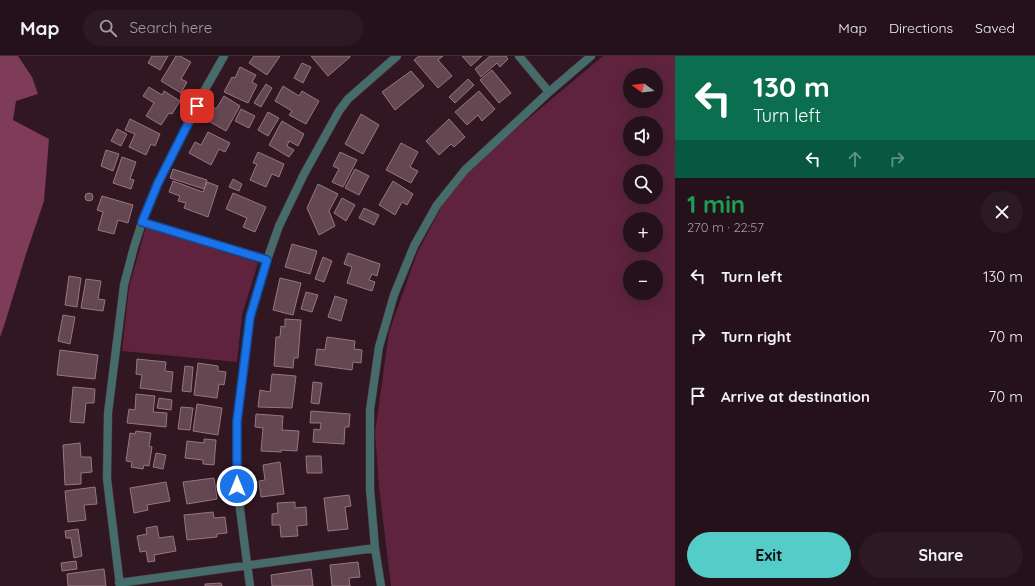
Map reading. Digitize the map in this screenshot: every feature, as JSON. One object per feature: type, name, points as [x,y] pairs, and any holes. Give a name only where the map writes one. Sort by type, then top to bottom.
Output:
[{"type":"street","points":[[224,56],[203,93],[165,169],[142,222],[124,285],[108,412],[107,479],[120,585],[247,565],[375,548]]},
{"type":"street","points":[[250,586],[237,486],[237,421],[250,317],[267,260],[280,226],[304,174],[339,111],[348,98],[397,56]]},
{"type":"street","points":[[519,56],[549,92]]},
{"type":"street","points":[[380,586],[370,489],[370,410],[379,347],[394,295],[414,246],[437,204],[465,170],[549,92],[591,56]]},
{"type":"street","points":[[142,222],[267,260]]},
{"type":"shaded area","points":[[0,56],[18,56],[32,77],[38,94],[16,101],[13,120],[49,139],[44,201],[0,337]]},
{"type":"shaded area","points":[[603,56],[675,56],[675,586],[391,586],[379,487],[375,433],[389,332],[417,253],[443,204],[467,173],[510,134]]},
{"type":"shaded area","points":[[146,227],[258,263],[242,315],[237,362],[122,351],[129,287]]},
{"type":"building","points":[[152,56],[168,56],[160,70],[148,63]]},
{"type":"building","points":[[176,56],[180,56],[191,62],[181,79],[187,82],[181,93],[161,81]]},
{"type":"building","points":[[254,56],[280,56],[267,75],[249,63]]},
{"type":"building","points":[[311,56],[350,56],[350,57],[328,76]]},
{"type":"building","points":[[419,56],[443,56],[438,60],[452,76],[438,88],[414,60]]},
{"type":"building","points":[[462,56],[482,56],[471,66]]},
{"type":"building","points":[[490,56],[506,56],[508,59],[500,67],[497,63],[481,77],[475,69]]},
{"type":"building","points":[[302,63],[311,67],[303,83],[294,78]]},
{"type":"building","points":[[240,67],[256,75],[252,82],[257,85],[248,103],[224,92],[232,77],[235,78]]},
{"type":"building","points":[[492,70],[511,93],[499,103],[480,80]]},
{"type":"building","points":[[411,71],[424,86],[395,110],[382,92]]},
{"type":"building","points":[[468,79],[474,85],[455,103],[449,97]]},
{"type":"building","points":[[266,84],[272,88],[261,107],[254,103]]},
{"type":"building","points":[[283,86],[299,96],[302,91],[319,101],[306,124],[289,115],[292,111],[275,101]]},
{"type":"building","points":[[149,87],[162,95],[164,91],[180,101],[172,114],[169,113],[161,125],[146,116],[154,103],[143,96]]},
{"type":"building","points":[[479,91],[495,109],[482,121],[478,115],[467,125],[455,112]]},
{"type":"building","points":[[224,96],[240,106],[226,131],[205,119],[212,106],[216,109]]},
{"type":"building","points":[[241,109],[255,116],[249,128],[235,121]]},
{"type":"building","points":[[268,112],[279,118],[268,136],[258,130]]},
{"type":"building","points":[[361,114],[379,125],[363,154],[345,144]]},
{"type":"building","points":[[130,119],[160,134],[155,146],[151,144],[146,155],[129,147],[135,134],[125,130]]},
{"type":"building","points":[[449,119],[465,137],[454,147],[451,144],[439,155],[426,141]]},
{"type":"building","points":[[282,121],[304,134],[298,146],[289,141],[287,146],[294,150],[289,157],[269,145]]},
{"type":"building","points":[[117,129],[127,134],[121,146],[111,141]]},
{"type":"building","points":[[208,132],[230,143],[225,152],[219,149],[211,165],[189,153],[195,142],[201,145]]},
{"type":"building","points":[[401,143],[418,152],[410,167],[418,171],[411,183],[386,170]]},
{"type":"building","points":[[106,150],[119,154],[113,171],[101,166]]},
{"type":"building","points":[[258,152],[284,164],[279,177],[272,174],[266,187],[250,180],[257,164],[253,163]]},
{"type":"building","points":[[340,152],[357,160],[343,187],[332,182],[339,169],[333,166]]},
{"type":"building","points":[[122,157],[136,162],[130,179],[134,180],[131,189],[113,183]]},
{"type":"building","points":[[173,169],[207,180],[204,189],[170,178]]},
{"type":"building","points":[[355,169],[369,176],[359,195],[345,188]]},
{"type":"building","points":[[233,179],[242,184],[239,191],[229,187]]},
{"type":"building","points":[[173,181],[203,192],[207,182],[218,186],[208,217],[184,208],[186,203],[178,201],[180,196],[169,192]]},
{"type":"building","points":[[393,181],[413,194],[407,205],[402,202],[395,215],[379,205]]},
{"type":"building","points":[[318,184],[338,194],[329,211],[335,226],[319,235],[307,208]]},
{"type":"building","points":[[89,193],[92,194],[92,200],[89,201],[86,200],[85,197],[86,194]]},
{"type":"building","points":[[233,193],[266,207],[255,232],[243,227],[247,218],[226,209]]},
{"type":"building","points":[[102,196],[133,205],[128,223],[118,220],[114,234],[98,230],[103,212],[97,210]]},
{"type":"building","points":[[342,198],[355,205],[346,221],[334,213]]},
{"type":"building","points":[[364,208],[379,215],[374,225],[359,218]]},
{"type":"building","points":[[292,244],[317,251],[310,274],[285,267]]},
{"type":"building","points":[[348,253],[380,264],[377,276],[372,274],[369,280],[375,282],[372,291],[347,283],[352,267],[344,264]]},
{"type":"building","points":[[323,257],[332,261],[324,282],[315,279]]},
{"type":"building","points":[[69,276],[81,278],[77,307],[65,305]]},
{"type":"building","points":[[280,278],[301,283],[293,315],[273,310]]},
{"type":"building","points":[[86,279],[101,281],[98,299],[105,300],[103,311],[81,308]]},
{"type":"building","points":[[306,292],[318,295],[312,312],[301,309]]},
{"type":"building","points":[[335,296],[347,300],[341,321],[328,317]]},
{"type":"building","points":[[63,315],[75,317],[70,344],[58,341]]},
{"type":"building","points":[[285,319],[301,320],[298,358],[294,358],[293,368],[274,366],[276,337],[280,337],[281,326],[285,327]]},
{"type":"building","points":[[327,337],[355,341],[354,349],[362,350],[361,363],[353,362],[352,370],[315,365],[317,349],[325,350]]},
{"type":"building","points":[[60,350],[98,355],[95,379],[57,375]]},
{"type":"building","points":[[137,359],[166,362],[165,371],[173,372],[171,392],[140,388],[142,375],[136,374]]},
{"type":"building","points":[[198,363],[218,366],[218,371],[226,372],[224,385],[219,384],[217,398],[194,395]]},
{"type":"building","points":[[185,366],[193,367],[191,392],[182,391]]},
{"type":"building","points":[[272,374],[296,376],[292,408],[258,407],[260,390],[270,392]]},
{"type":"building","points":[[313,382],[322,383],[319,404],[311,403]]},
{"type":"building","points":[[73,387],[95,389],[94,403],[86,403],[84,423],[70,422]]},
{"type":"building","points":[[136,394],[155,396],[153,412],[167,413],[166,427],[127,423],[129,409],[135,410]]},
{"type":"building","points":[[159,398],[172,400],[171,410],[157,408]]},
{"type":"building","points":[[197,404],[222,408],[218,435],[193,431]]},
{"type":"building","points":[[181,407],[193,408],[190,430],[178,429]]},
{"type":"building","points":[[311,411],[350,414],[349,427],[345,427],[344,444],[313,442],[314,429],[320,430],[321,423],[310,423]]},
{"type":"building","points":[[256,414],[283,416],[282,430],[299,431],[297,451],[261,451],[263,428],[255,427]]},
{"type":"building","points":[[136,431],[151,433],[149,446],[152,447],[149,466],[144,465],[143,469],[131,467],[132,462],[126,461],[130,433],[135,434]]},
{"type":"building","points":[[204,439],[216,440],[214,465],[203,464],[203,460],[185,458],[187,441],[204,443]]},
{"type":"building","points":[[80,443],[81,457],[91,457],[92,472],[81,473],[81,484],[65,485],[63,445]]},
{"type":"building","points":[[156,453],[166,455],[163,469],[153,467]]},
{"type":"building","points":[[306,456],[321,456],[322,473],[307,473]]},
{"type":"building","points":[[280,462],[284,494],[261,497],[259,481],[265,480],[263,465]]},
{"type":"building","points":[[214,478],[217,499],[187,504],[183,482]]},
{"type":"building","points":[[166,482],[170,501],[147,505],[148,510],[134,513],[130,488]]},
{"type":"building","points":[[95,487],[97,504],[84,505],[86,520],[68,522],[65,491]]},
{"type":"building","points":[[349,495],[351,506],[345,507],[348,529],[328,531],[324,498]]},
{"type":"building","points":[[295,502],[295,508],[306,507],[307,525],[297,526],[298,536],[281,537],[280,525],[272,525],[272,514],[278,513],[277,503]]},
{"type":"building","points":[[213,512],[214,518],[225,517],[227,533],[217,534],[217,537],[187,540],[184,515]]},
{"type":"building","points":[[157,526],[159,538],[173,536],[176,551],[154,555],[155,561],[148,562],[146,551],[140,552],[137,536],[147,534],[146,528]]},
{"type":"building","points":[[78,529],[82,556],[74,558],[71,538],[66,538],[65,531]]},
{"type":"building","points":[[76,561],[77,569],[62,571],[61,563]]},
{"type":"building","points":[[358,562],[360,577],[349,578],[350,586],[332,586],[330,565]]},
{"type":"building","points":[[104,569],[106,586],[68,586],[67,574]]},
{"type":"building","points":[[311,569],[313,586],[272,586],[271,575]]},
{"type":"building","points":[[221,583],[222,586],[205,586],[205,584]]},
{"type":"route","points":[[197,106],[158,183],[142,222],[267,260],[250,317],[237,421],[237,486]]}]
